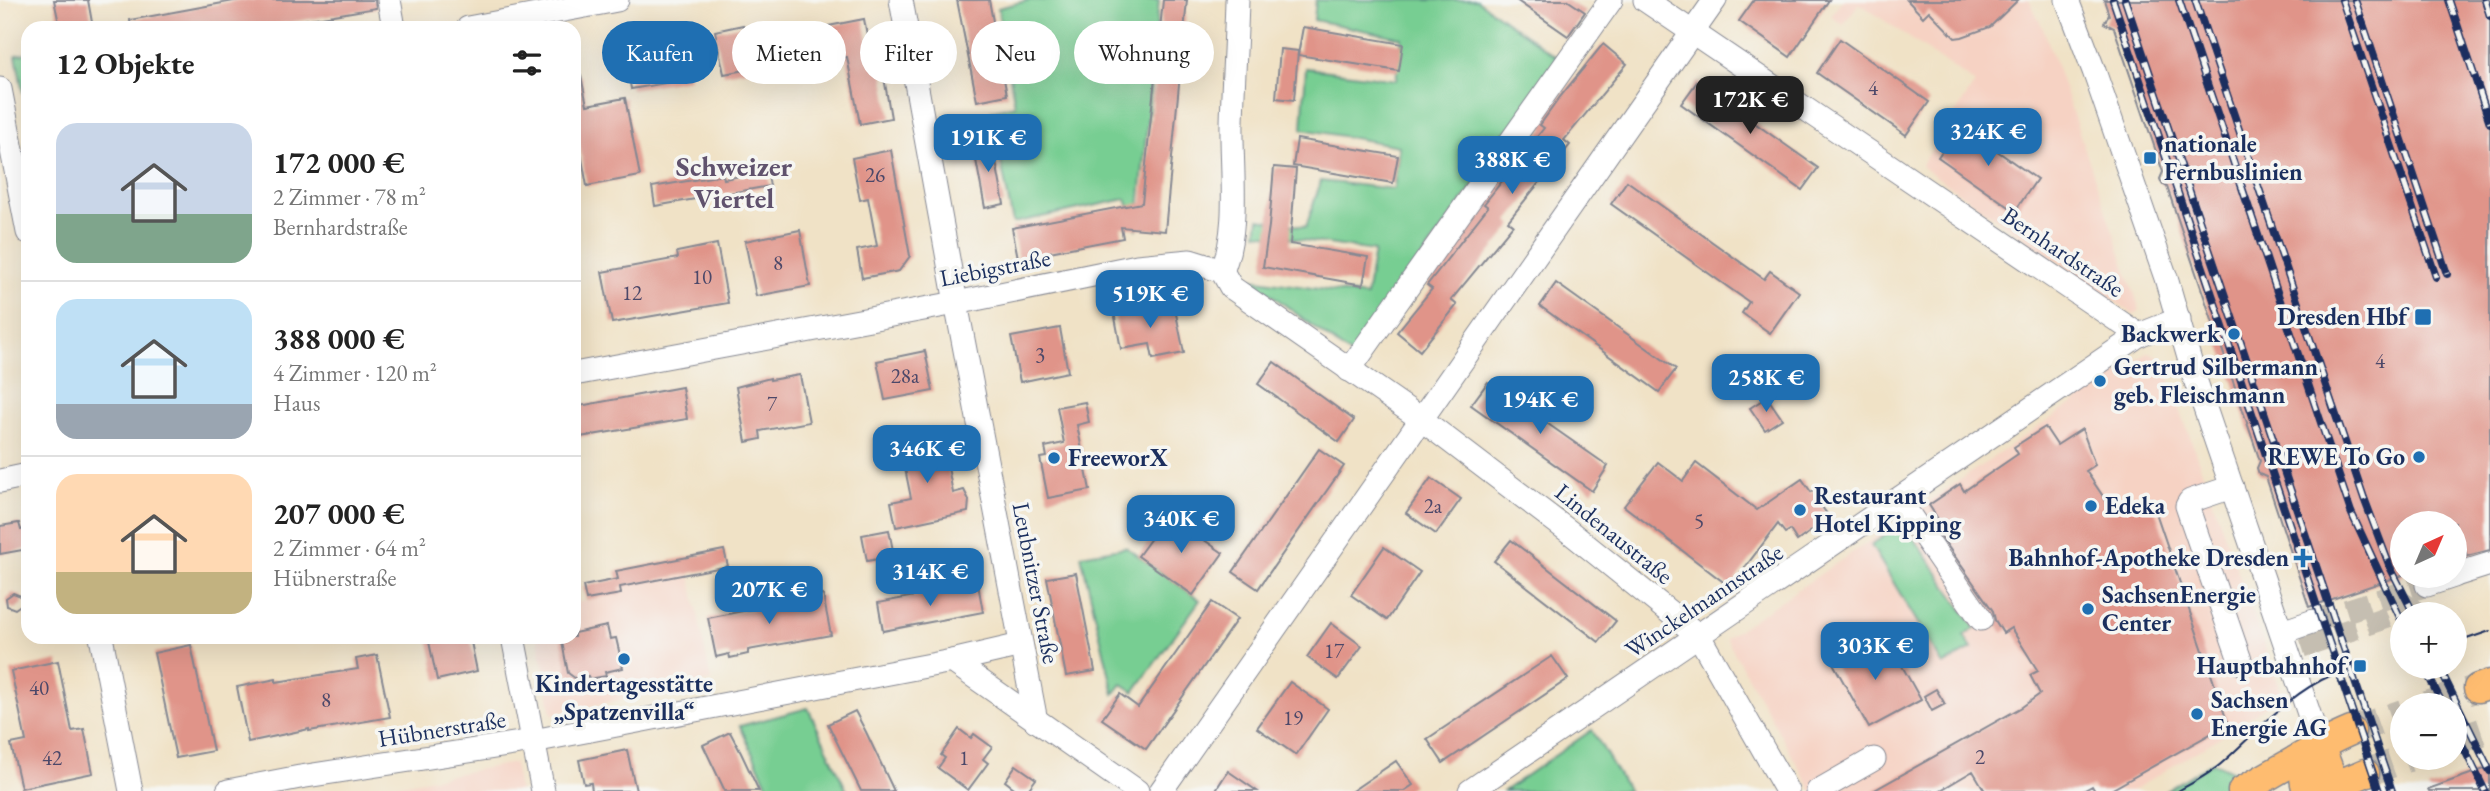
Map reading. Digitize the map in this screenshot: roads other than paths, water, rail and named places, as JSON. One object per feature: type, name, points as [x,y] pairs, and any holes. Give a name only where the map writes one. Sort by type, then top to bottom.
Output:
[{"type":"main road","points":[[2242,791],[2351,731]]},
{"type":"main road","points":[[2320,746],[2332,789],[2365,773]]},
{"type":"main road","points":[[2307,791],[2303,771],[2306,762],[2320,746]]},
{"type":"street","points":[[388,0],[392,21]]},
{"type":"street","points":[[505,21],[617,0]]},
{"type":"street","name":"Leubnitzer Straße","points":[[901,0],[956,303],[1037,721]]},
{"type":"street","points":[[1237,0],[1231,232],[1228,256],[1222,271],[1231,286],[1421,419]]},
{"type":"street","points":[[1349,370],[1611,0]]},
{"type":"street","name":"Bernhardstraße","points":[[1645,0],[2139,335]]},
{"type":"street","points":[[1161,791],[1715,0]]},
{"type":"street","points":[[2067,0],[2179,319],[2196,382],[2232,487],[2290,643],[2320,746]]},
{"type":"street","points":[[0,89],[11,114],[21,183]]},
{"type":"street","name":"Liebigstraße","points":[[581,373],[956,303],[1137,266],[1190,261],[1222,271]]},
{"type":"street","name":"Winckelmannstraße","points":[[1470,791],[2139,335],[2179,319]]},
{"type":"street","name":"Lindenaustraße","points":[[1421,419],[1571,533],[1699,636],[1787,791]]},
{"type":"street","points":[[0,481],[21,476]]},
{"type":"street","points":[[2232,487],[2190,501],[2187,506],[2241,663]]},
{"type":"street","points":[[1899,500],[1981,619]]},
{"type":"street","points":[[2468,572],[2490,564]]},
{"type":"street","points":[[2290,643],[2314,621]]},
{"type":"street","points":[[103,644],[131,791]]},
{"type":"street","points":[[514,644],[543,791]]},
{"type":"street","name":"Hübnerstraße","points":[[228,791],[300,777],[533,741],[952,661],[1021,645]]},
{"type":"street","points":[[952,661],[1137,791]]},
{"type":"street","points":[[1818,791],[1874,759]]},
{"type":"tunnel","points":[[2314,621],[2418,588]]},
{"type":"tunnel","points":[[2302,646],[2403,612],[2418,588]]},
{"type":"tunnel","points":[[2463,693],[2478,688]]},
{"type":"tunnel","points":[[2351,731],[2390,718]]},
{"type":"tunnel","points":[[2467,737],[2490,729]]},
{"type":"tunnel","points":[[2365,773],[2390,764]]},
{"type":"tram line","points":[[2467,639],[2490,631]]},
{"type":"tram line","points":[[2178,791],[2218,766],[2301,692],[2332,675]]},
{"type":"railway","points":[[2113,0],[2379,791]]},
{"type":"railway","points":[[2125,0],[2392,791]]},
{"type":"railway","points":[[2179,0],[2351,512],[2393,602]]},
{"type":"railway","points":[[2195,0],[2364,498],[2390,567],[2408,602]]},
{"type":"railway","points":[[2342,0],[2436,277]]},
{"type":"railway","points":[[2355,0],[2447,274]]},
{"type":"railway","points":[[2449,0],[2490,123]]},
{"type":"railway","points":[[2485,0],[2490,16]]},
{"type":"railway","points":[[2430,679],[2437,693]]},
{"type":"railway","points":[[2445,679],[2490,771]]},
{"type":"railway","points":[[2467,754],[2485,791]]},
{"type":"place","name":"nationale Fernbuslinien","points":[[2150,158]]},
{"type":"place","name":"Dresden Hbf","points":[[2423,317]]},
{"type":"place","name":"Backwerk","points":[[2234,334]]},
{"type":"place","name":"Gertrud Silbermann geb. Fleischmann","points":[[2100,381]]},
{"type":"place","name":"REWE To Go","points":[[2419,457]]},
{"type":"place","name":"FreeworX","points":[[1054,458]]},
{"type":"place","name":"Edeka","points":[[2091,506]]},
{"type":"place","name":"Restaurant Hotel Kipping","points":[[1800,510]]},
{"type":"place","name":"Bahnhof-Apotheke Dresden","points":[[2303,558]]},
{"type":"place","name":"SachsenEnergie Center","points":[[2088,609]]},
{"type":"place","name":"Kindertagesstätte „Spatzenvilla“","points":[[624,659]]},
{"type":"place","name":"Hauptbahnhof","points":[[2360,666]]},
{"type":"place","name":"Sachsen Energie AG","points":[[2197,714]]},
{"type":"district","name":"Schweizer Viertel","points":[[734,182]]}]
